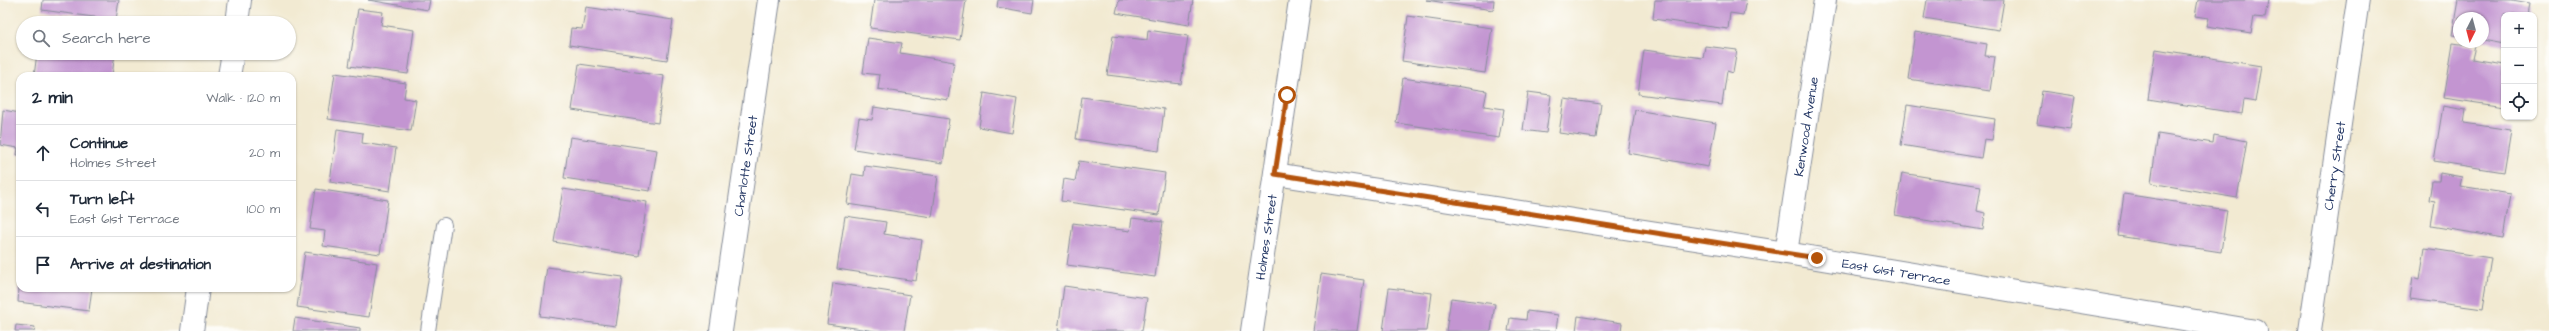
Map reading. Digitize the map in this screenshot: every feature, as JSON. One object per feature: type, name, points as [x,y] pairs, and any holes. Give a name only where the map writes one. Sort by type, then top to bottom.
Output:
[{"type":"street","points":[[238,16],[240,0]]},
{"type":"street","name":"Charlotte Street","points":[[721,331],[770,0]]},
{"type":"street","name":"Holmes Street","points":[[1252,331],[1300,0]]},
{"type":"street","name":"Kenwood Avenue","points":[[1786,253],[1825,0]]},
{"type":"street","name":"Cherry Street","points":[[2310,331],[2358,0]]},
{"type":"street","points":[[230,72],[232,60]]},
{"type":"street","name":"East 61st Terrace","points":[[1275,174],[1786,253],[2256,331]]},
{"type":"street","points":[[192,331],[197,292]]},
{"type":"lane","points":[[428,331],[444,224]]},
{"type":"building","points":[[43,0],[119,0],[117,16],[86,16],[42,10]]},
{"type":"building","points":[[368,0],[430,0],[428,10]]},
{"type":"building","points":[[874,0],[966,0],[960,40],[870,28]]},
{"type":"building","points":[[998,0],[1034,0],[1032,13],[997,7]]},
{"type":"building","points":[[1119,0],[1193,0],[1189,25],[1116,13]]},
{"type":"building","points":[[1426,0],[1494,0],[1493,10]]},
{"type":"building","points":[[1655,0],[1746,0],[1743,15],[1730,13],[1728,29],[1653,19]]},
{"type":"building","points":[[1927,0],[2004,0],[1999,30],[1924,18]]},
{"type":"building","points":[[2198,0],[2268,0],[2265,18],[2254,17],[2251,33],[2207,26],[2209,18],[2195,16]]},
{"type":"building","points":[[2458,0],[2512,0],[2530,3],[2528,12],[2501,12],[2501,43],[2489,41],[2489,12],[2456,12]]},
{"type":"building","points":[[586,7],[673,20],[667,60],[569,45],[571,28],[582,29]]},
{"type":"building","points":[[358,9],[383,12],[381,25],[414,30],[408,74],[349,66]]},
{"type":"building","points":[[1408,16],[1492,28],[1485,73],[1402,61]]},
{"type":"building","points":[[1148,30],[1188,36],[1181,84],[1107,75],[1113,36],[1147,40]]},
{"type":"building","points":[[1915,32],[1987,44],[1985,56],[1995,57],[1990,91],[1908,79]]},
{"type":"building","points":[[868,38],[902,43],[900,53],[954,62],[948,100],[878,89],[880,75],[863,73]]},
{"type":"building","points":[[2453,43],[2453,48],[2475,48],[2472,59],[2501,64],[2501,107],[2444,98]]},
{"type":"building","points":[[1705,46],[1737,50],[1733,73],[1727,71],[1722,105],[1638,94],[1644,50],[1703,58]]},
{"type":"building","points":[[2156,49],[2261,66],[2255,102],[2244,100],[2242,114],[2148,99]]},
{"type":"building","points":[[36,60],[114,60],[113,72],[35,72]]},
{"type":"building","points":[[579,64],[664,76],[658,123],[572,110]]},
{"type":"building","points":[[335,73],[406,83],[404,98],[416,100],[411,131],[328,119]]},
{"type":"building","points":[[1403,78],[1487,91],[1484,106],[1504,109],[1499,138],[1396,123]]},
{"type":"building","points":[[2042,91],[2075,96],[2070,129],[2037,124]]},
{"type":"building","points":[[1528,92],[1551,95],[1546,133],[1523,130]]},
{"type":"building","points":[[984,93],[1017,99],[1012,133],[979,127]]},
{"type":"building","points":[[1082,97],[1164,109],[1159,151],[1076,139]]},
{"type":"building","points":[[1564,99],[1601,104],[1596,138],[1559,133]]},
{"type":"building","points":[[1907,105],[1995,119],[1992,140],[1984,139],[1981,158],[1901,145]]},
{"type":"building","points":[[2443,106],[2466,110],[2464,123],[2511,130],[2504,172],[2434,161]]},
{"type":"building","points":[[874,107],[949,119],[943,163],[854,149],[859,118],[872,120]]},
{"type":"building","points":[[3,110],[16,112],[16,148],[0,145]]},
{"type":"building","points":[[1635,110],[1716,123],[1708,167],[1628,153]]},
{"type":"building","points":[[337,129],[363,133],[362,143],[396,148],[390,191],[330,182]]},
{"type":"building","points":[[2158,134],[2213,143],[2214,135],[2247,141],[2237,198],[2151,183]]},
{"type":"building","points":[[570,137],[657,150],[650,191],[564,178]]},
{"type":"building","points":[[1079,161],[1165,173],[1159,215],[1061,201],[1064,179],[1075,181]]},
{"type":"building","points":[[865,166],[938,176],[932,217],[847,204],[852,174],[864,176]]},
{"type":"building","points":[[1902,173],[1981,186],[1977,211],[1985,213],[1983,230],[1895,215]]},
{"type":"building","points":[[2440,173],[2462,177],[2460,186],[2511,194],[2504,238],[2431,226],[2435,201],[2429,200],[2432,181],[2439,181]]},
{"type":"building","points":[[316,189],[388,200],[380,254],[323,246],[325,231],[310,229]]},
{"type":"building","points":[[563,189],[647,202],[639,256],[554,242]]},
{"type":"building","points":[[2124,194],[2227,210],[2221,252],[2118,236]]},
{"type":"building","points":[[845,216],[886,222],[884,234],[922,240],[916,281],[837,269]]},
{"type":"building","points":[[1132,218],[1163,222],[1155,277],[1067,265],[1073,223],[1130,231]]},
{"type":"building","points":[[2425,248],[2491,258],[2483,309],[2410,299],[2413,277],[2420,279]]},
{"type":"building","points":[[305,252],[377,263],[369,317],[297,307]]},
{"type":"building","points":[[547,267],[623,277],[616,326],[540,316]]},
{"type":"building","points":[[1321,274],[1364,280],[1357,331],[1313,331]]},
{"type":"building","points":[[833,283],[910,295],[904,331],[876,331],[827,324]]},
{"type":"building","points":[[1064,286],[1147,298],[1142,331],[1058,331]]},
{"type":"building","points":[[1389,288],[1432,293],[1427,331],[1383,331]]},
{"type":"building","points":[[19,292],[91,292],[89,311],[18,302]]},
{"type":"building","points":[[1451,298],[1495,304],[1491,331],[1446,331]]},
{"type":"building","points":[[1527,311],[1558,315],[1556,331],[1508,331],[1510,318],[1526,320]]},
{"type":"building","points":[[1578,316],[1622,323],[1621,331],[1576,331]]},
{"type":"building","points":[[295,318],[360,328],[360,331],[293,331]]},
{"type":"building","points":[[16,325],[35,327],[34,331],[15,331]]},
{"type":"route","points":[[1287,95],[1275,174],[1817,258]]}]
